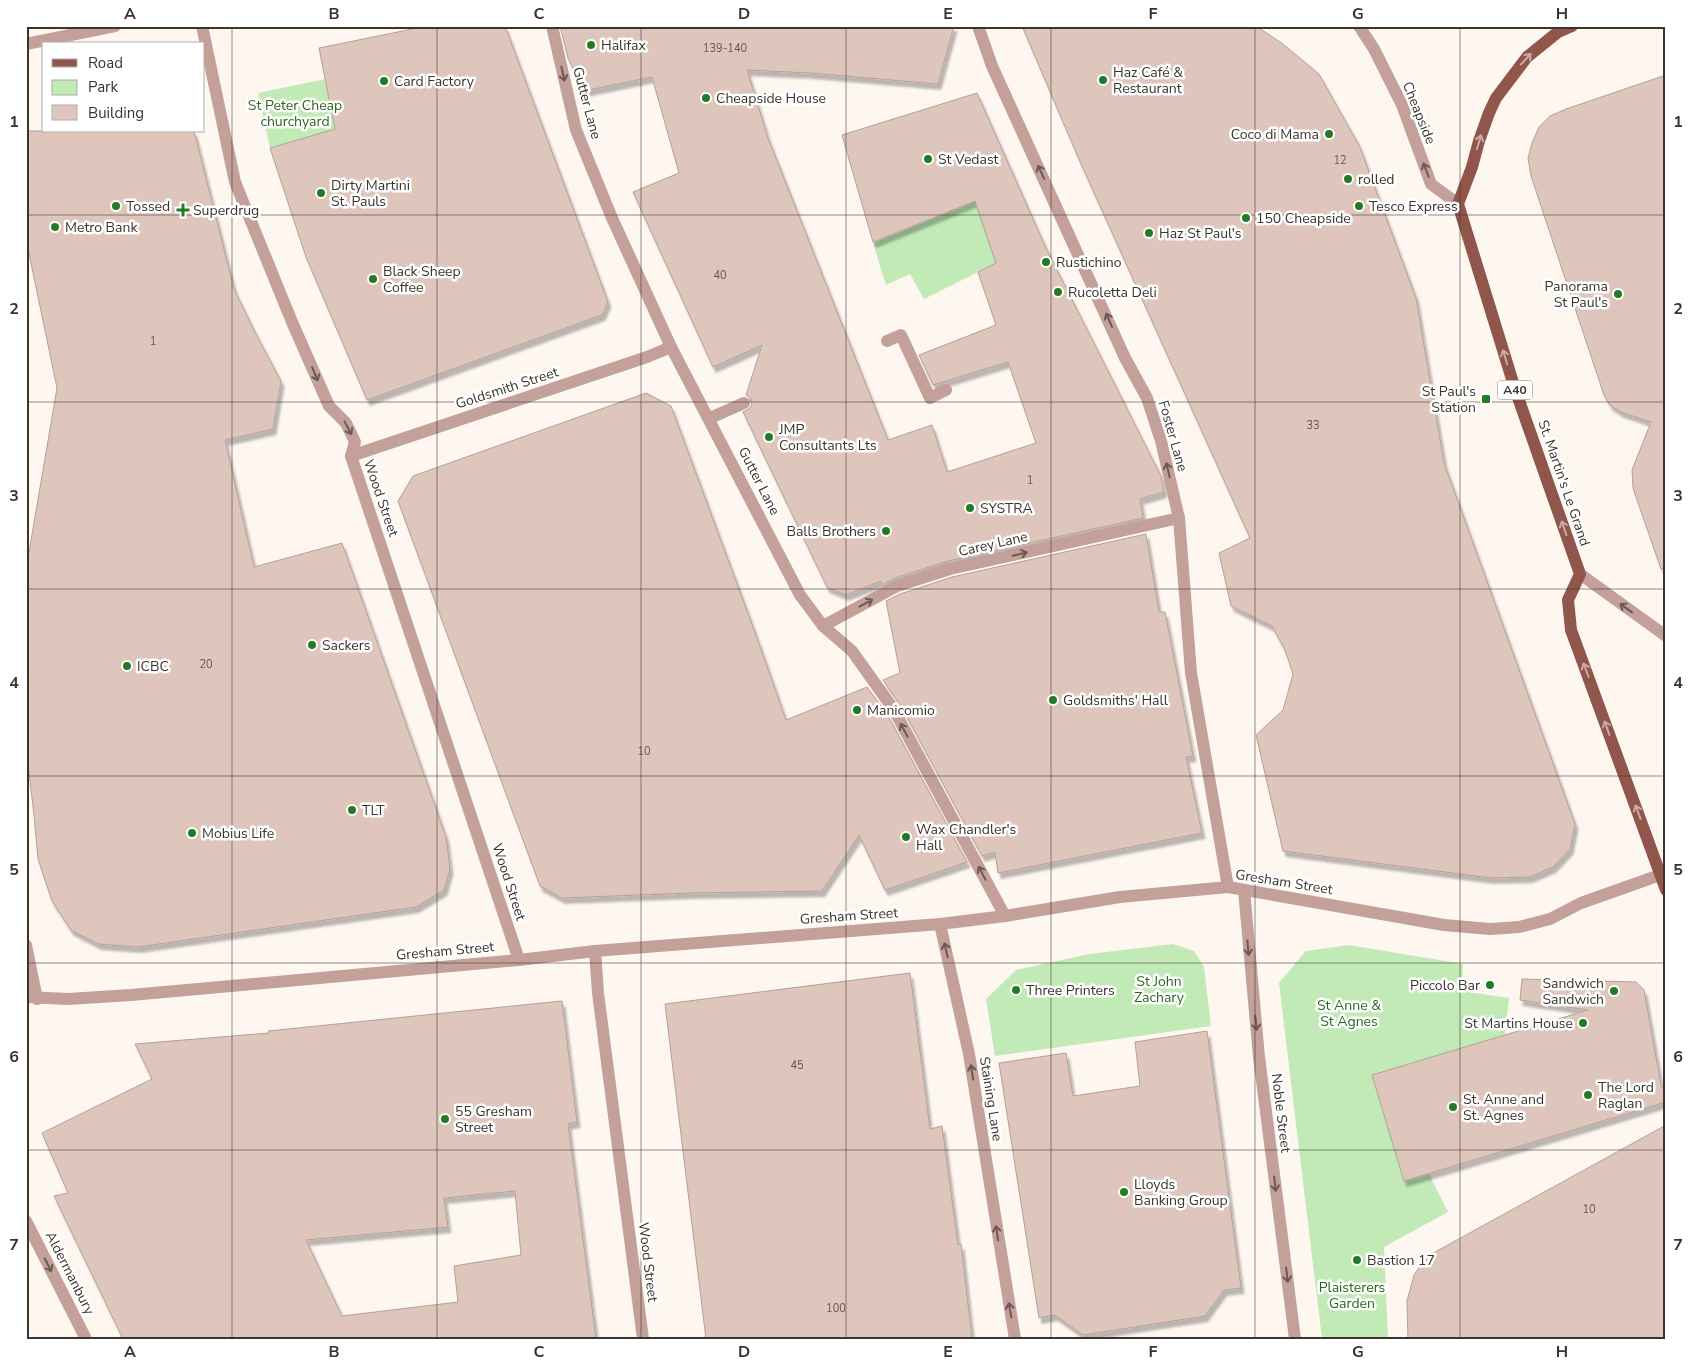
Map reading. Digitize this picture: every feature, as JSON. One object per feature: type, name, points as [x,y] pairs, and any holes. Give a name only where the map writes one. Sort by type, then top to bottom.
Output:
[{"type":"main road","points":[[1458,204],[1484,127],[1496,98],[1528,57],[1558,32],[1572,26]]},
{"type":"main road","name":"St. Martin's Le Grand","points":[[1458,204],[1515,389],[1580,574]]},
{"type":"main road","points":[[1580,574],[1568,600],[1571,630],[1666,890]]},
{"type":"street","points":[[26,44],[80,30],[115,26]]},
{"type":"street","name":"Wood Street","points":[[202,26],[235,182],[328,406],[346,423],[355,442],[351,456],[519,960]]},
{"type":"street","name":"Gutter Lane","points":[[552,26],[576,130],[612,218],[671,347],[710,418],[800,595],[823,626],[852,651],[894,710],[1005,916]]},
{"type":"street","name":"Foster Lane","points":[[978,26],[992,66],[1125,358],[1147,398],[1162,442],[1179,518],[1191,673],[1228,887]]},
{"type":"street","name":"Cheapside","points":[[1359,26],[1374,49],[1402,105],[1432,184],[1458,204]]},
{"type":"street","points":[[887,341],[901,335],[930,398],[946,390]]},
{"type":"street","name":"Goldsmith Street","points":[[351,456],[638,360],[671,347]]},
{"type":"street","points":[[710,418],[744,403]]},
{"type":"street","name":"Carey Lane","points":[[823,626],[897,586],[950,569],[1179,518]]},
{"type":"street","points":[[1580,574],[1666,636]]},
{"type":"street","name":"Gresham Street","points":[[32,998],[68,999],[131,995],[519,960],[595,951],[940,924],[1005,916],[1120,897],[1228,887],[1444,925],[1490,929],[1519,928],[1550,919],[1581,903],[1660,875]]},
{"type":"street","name":"Noble Street","points":[[1244,890],[1259,1057],[1294,1339]]},
{"type":"street","name":"Staining Lane","points":[[940,924],[969,1054],[1015,1339]]},
{"type":"street","points":[[26,945],[32,998]]},
{"type":"street","name":"Wood Street","points":[[595,951],[598,993],[643,1339]]},
{"type":"street","name":"Aldermanbury","points":[[26,1221],[86,1339]]},
{"type":"green space","name":"St Peter Cheap churchyard","points":[[325,79],[335,129],[270,148],[258,93]]},
{"type":"green space","points":[[975,201],[996,263],[924,299],[910,274],[886,285],[873,243]]},
{"type":"green space","name":"St John Zachary","points":[[1173,944],[1194,951],[1204,967],[1211,1026],[995,1056],[986,999],[1016,970],[1089,954]]},
{"type":"green space","name":"St Anne & St Agnes","points":[[1349,945],[1463,964],[1462,991],[1509,998],[1505,1035],[1372,1075],[1404,1181],[1430,1173],[1448,1212],[1384,1247],[1388,1339],[1322,1339],[1279,983],[1306,951]]},
{"type":"building","points":[[427,26],[505,26],[608,302],[602,315],[367,400],[306,257],[270,148],[335,129],[319,48]]},
{"type":"building","points":[[560,26],[954,26],[938,84],[810,73],[747,70],[768,138],[888,440],[932,425],[947,472],[1036,443],[1008,362],[933,385],[919,355],[996,325],[978,272],[996,263],[975,201],[873,242],[842,135],[977,93],[1046,248],[1161,476],[1164,492],[1140,499],[1143,518],[948,561],[895,578],[882,585],[881,581],[846,595],[827,587],[743,412],[750,408],[752,404],[751,399],[746,395],[762,345],[713,367],[633,192],[679,173],[652,77],[584,91],[568,58]]},
{"type":"building","points":[[1022,26],[1256,26],[1283,44],[1319,74],[1359,145],[1416,298],[1444,463],[1575,824],[1570,849],[1553,867],[1530,877],[1491,878],[1283,851],[1256,735],[1283,710],[1293,674],[1285,650],[1272,626],[1231,606],[1219,553],[1250,538],[1081,164]]},
{"type":"building","name":"Panorama St Paul's","points":[[1666,75],[1666,568],[1661,569],[1633,488],[1632,470],[1651,422],[1621,412],[1610,405],[1604,395],[1531,176],[1528,158],[1539,127],[1550,116]]},
{"type":"building","points":[[26,131],[194,132],[234,289],[281,381],[273,429],[225,440],[254,567],[342,543],[446,837],[450,869],[444,890],[416,907],[138,947],[98,944],[71,930],[52,901],[38,859],[26,747],[26,570],[57,388],[26,239]]},
{"type":"building","points":[[646,393],[671,406],[786,720],[867,687],[887,714],[967,862],[885,890],[859,835],[822,891],[690,893],[562,898],[540,886],[398,501],[413,476]]},
{"type":"building","name":"Goldsmiths' Hall","points":[[1146,534],[1159,612],[1165,612],[1193,756],[1186,757],[1202,833],[998,873],[995,852],[982,856],[901,706],[883,680],[900,673],[886,601],[900,594],[952,577]]},
{"type":"building","points":[[910,973],[930,1129],[942,1126],[958,1245],[961,1244],[972,1339],[706,1339],[665,1004]]},
{"type":"building","points":[[1522,979],[1636,982],[1644,990],[1661,1085],[1666,1093],[1666,1102],[1404,1181],[1372,1075],[1588,1010],[1520,1000]]},
{"type":"building","points":[[562,1001],[577,1122],[568,1124],[596,1339],[123,1339],[54,1196],[68,1193],[42,1133],[152,1079],[135,1044],[269,1033],[268,1031]],"holes":[[[515,1191],[521,1255],[454,1266],[458,1302],[342,1316],[306,1240],[448,1227],[444,1198]]]},
{"type":"building","name":"Lloyds Banking Group","points":[[1207,1031],[1241,1288],[1224,1290],[1205,1316],[1083,1335],[1055,1315],[1039,1318],[999,1063],[1066,1053],[1073,1096],[1140,1086],[1135,1042]]},
{"type":"building","points":[[1666,1125],[1666,1339],[1408,1339],[1407,1301],[1414,1275],[1426,1257]]},
{"type":"place","name":"Halifax","points":[[591,45]]},
{"type":"place","name":"Haz Café & Restaurant","points":[[1103,80]]},
{"type":"place","name":"Card Factory","points":[[384,81]]},
{"type":"place","name":"Cheapside House","points":[[706,98]]},
{"type":"place","name":"Coco di Mama","points":[[1329,134]]},
{"type":"place","name":"St Vedast","points":[[928,159]]},
{"type":"place","name":"rolled","points":[[1348,179]]},
{"type":"place","name":"Dirty Martini St. Pauls","points":[[321,193]]},
{"type":"place","name":"Tossed","points":[[116,206]]},
{"type":"place","name":"Tesco Express","points":[[1359,206]]},
{"type":"place","name":"Superdrug","points":[[183,210]]},
{"type":"place","name":"150 Cheapside","points":[[1246,218]]},
{"type":"place","name":"Metro Bank","points":[[55,227]]},
{"type":"place","name":"Haz St Paul's","points":[[1149,233]]},
{"type":"place","name":"Rustichino","points":[[1046,262]]},
{"type":"place","name":"Black Sheep Coffee","points":[[373,279]]},
{"type":"place","name":"Rucoletta Deli","points":[[1058,292]]},
{"type":"place","name":"Panorama St Paul's","points":[[1618,294]]},
{"type":"place","name":"St Paul's Station","points":[[1486,399]]},
{"type":"place","name":"JMP Consultants Lts","points":[[769,437]]},
{"type":"place","name":"SYSTRA","points":[[970,508]]},
{"type":"place","name":"Balls Brothers","points":[[886,531]]},
{"type":"place","name":"Sackers","points":[[312,645]]},
{"type":"place","name":"ICBC","points":[[127,666]]},
{"type":"place","name":"Goldsmiths' Hall","points":[[1053,700]]},
{"type":"place","name":"Manicomio","points":[[857,710]]},
{"type":"place","name":"TLT","points":[[352,810]]},
{"type":"place","name":"Mobius Life","points":[[192,833]]},
{"type":"place","name":"Wax Chandler's Hall","points":[[906,837]]},
{"type":"place","name":"Piccolo Bar","points":[[1490,985]]},
{"type":"place","name":"Three Printers","points":[[1016,990]]},
{"type":"place","name":"Sandwich Sandwich","points":[[1614,991]]},
{"type":"place","name":"St Martins House","points":[[1583,1023]]},
{"type":"place","name":"The Lord Raglan","points":[[1588,1095]]},
{"type":"place","name":"St. Anne and St. Agnes","points":[[1453,1107]]},
{"type":"place","name":"55 Gresham Street","points":[[445,1119]]},
{"type":"place","name":"Lloyds Banking Group","points":[[1124,1192]]},
{"type":"place","name":"Bastion 17","points":[[1357,1260]]},
{"type":"park label","name":"Plaisterers Garden","points":[[1352,1295]]}]
